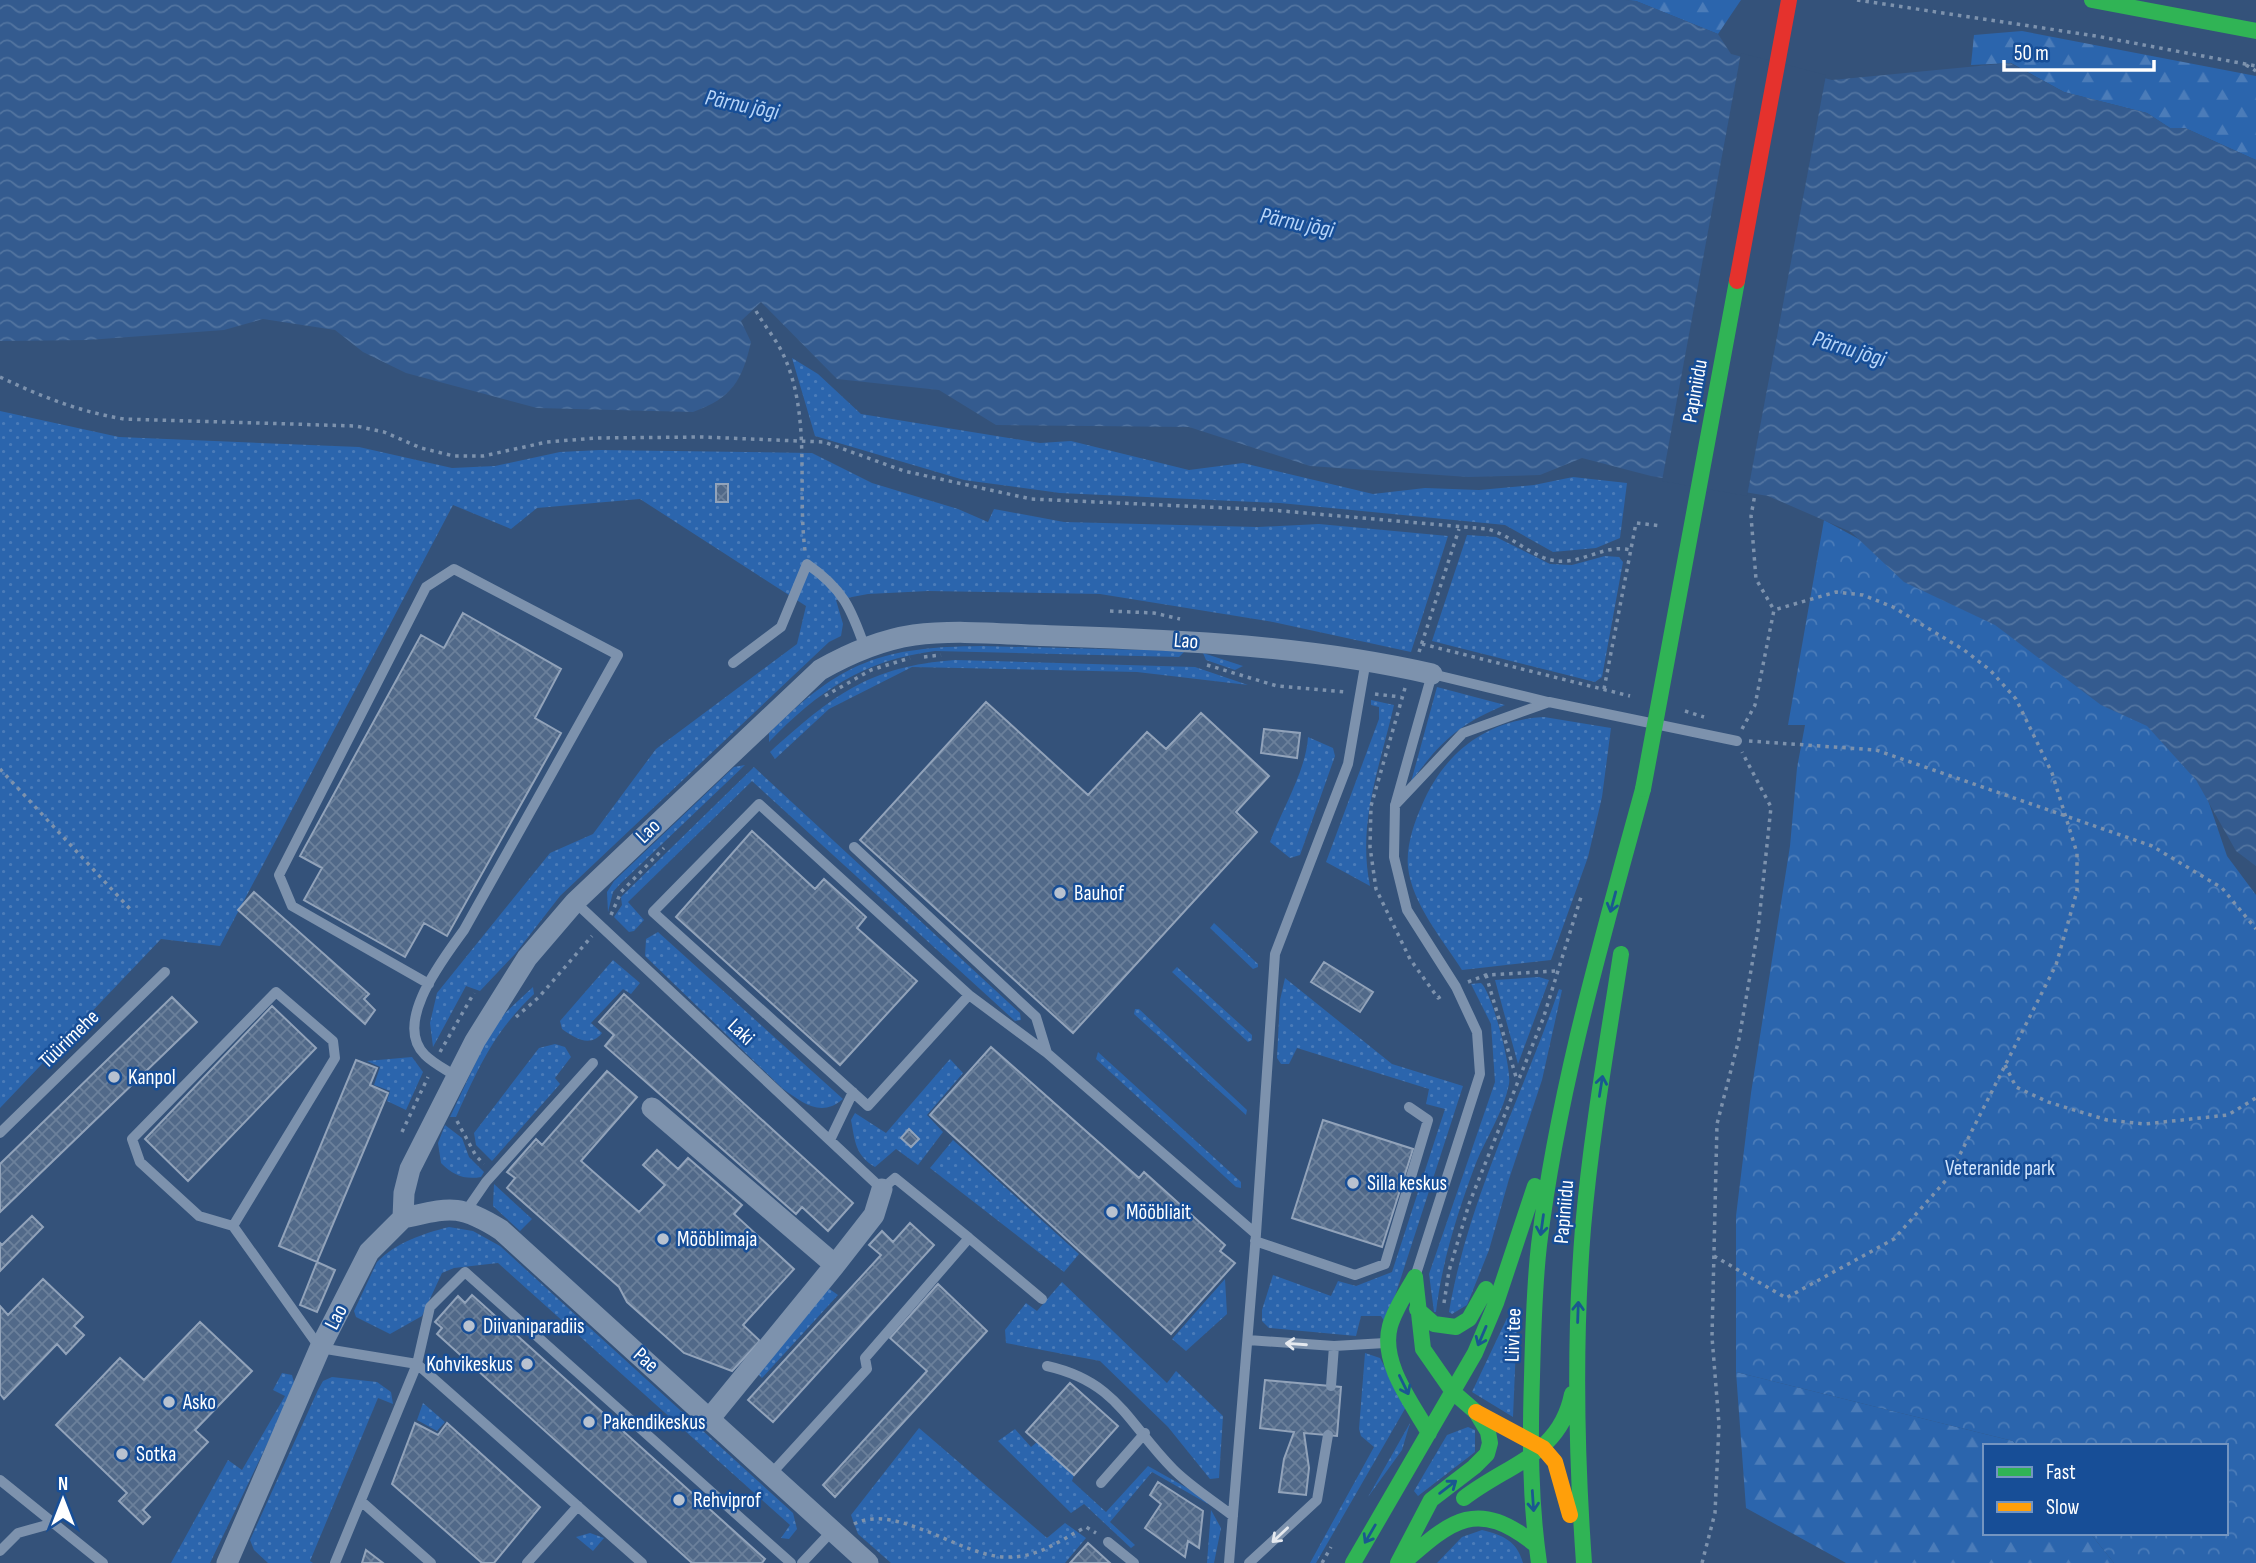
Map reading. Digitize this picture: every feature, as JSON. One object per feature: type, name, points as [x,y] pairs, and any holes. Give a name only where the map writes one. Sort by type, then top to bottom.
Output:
[{"type":"main road","name":"Papiniidu","points":[[1628,907],[1643,789],[1788,0]]},
{"type":"main road","points":[[2092,0],[2180,5],[2256,32]]},
{"type":"main road","name":"Papiniidu","points":[[1353,1563],[1475,1353],[1496,1303],[1562,1110],[1595,966],[1643,789]]},
{"type":"main road","name":"Papiniidu","points":[[1401,1563],[1429,1528],[1470,1492],[1556,1435],[1566,1420],[1575,1380],[1588,1180],[1624,935]]},
{"type":"main road","name":"Liivi tee","points":[[1539,1563],[1536,1545],[1535,1448],[1541,1230],[1562,1110]]},
{"type":"main road","points":[[1417,1308],[1425,1320],[1443,1328],[1456,1327],[1469,1320],[1520,1231]]},
{"type":"main road","points":[[1415,1277],[1423,1349],[1453,1391],[1476,1412],[1555,1462],[1582,1563]]},
{"type":"main road","points":[[1415,1277],[1393,1320],[1388,1343],[1401,1382],[1429,1433]]},
{"type":"main road","points":[[1575,1380],[1582,1563]]},
{"type":"main road","points":[[1401,1563],[1431,1500],[1487,1454],[1488,1432],[1476,1412]]},
{"type":"main road","points":[[1401,1563],[1445,1527],[1466,1520],[1504,1521],[1517,1527],[1536,1545]]},
{"type":"street","name":"Lao","points":[[228,1563],[320,1348],[369,1252],[403,1219],[404,1193],[410,1169],[506,988],[575,902],[820,670],[865,648],[916,635],[985,634],[1174,639],[1366,660],[1422,672]]},
{"type":"street","points":[[652,1108],[835,1265]]},
{"type":"street","points":[[710,1418],[874,1215],[882,1189]]},
{"type":"street","points":[[403,1219],[453,1208],[467,1211]]},
{"type":"street","name":"Pae","points":[[467,1211],[501,1230],[868,1563]]},
{"type":"lane","points":[[733,663],[780,627],[807,564],[832,582],[851,608],[865,648]]},
{"type":"lane","points":[[429,984],[292,906],[279,875],[426,587],[454,569],[618,655],[464,930],[429,984],[415,1015],[417,1042],[424,1055],[457,1077]]},
{"type":"lane","points":[[1229,1563],[1256,1238],[1275,954],[1348,764],[1366,660]]},
{"type":"lane","points":[[1415,1277],[1480,1074],[1477,1032],[1455,987],[1407,910],[1394,857],[1395,805],[1422,672],[1549,702],[1737,741]]},
{"type":"lane","points":[[1395,805],[1463,733],[1549,702]]},
{"type":"lane","points":[[969,995],[868,1106],[653,912],[759,804],[969,995],[1047,1053],[1256,1238],[1355,1275],[1385,1264],[1429,1120],[1409,1107]]},
{"type":"lane","points":[[854,847],[1036,1017],[1047,1053]]},
{"type":"lane","name":"Laki","points":[[575,902],[882,1189]]},
{"type":"lane","name":"Tüürimehe","points":[[0,1133],[165,972]]},
{"type":"lane","points":[[233,1226],[335,1058],[333,1041],[276,992],[132,1139],[141,1162],[199,1216],[233,1226],[320,1348],[417,1364],[642,1563]]},
{"type":"lane","points":[[467,1211],[494,1173],[593,1063]]},
{"type":"lane","points":[[830,1140],[853,1093]]},
{"type":"lane","points":[[882,1189],[895,1178],[1042,1299]]},
{"type":"lane","points":[[771,1474],[867,1369],[865,1358],[969,1238]]},
{"type":"lane","points":[[335,1563],[417,1364],[430,1307],[465,1272],[791,1563]]},
{"type":"lane","points":[[1248,1340],[1334,1346],[1388,1343]]},
{"type":"lane","points":[[1331,1386],[1334,1346]]},
{"type":"lane","points":[[1047,1366],[1077,1373],[1126,1410],[1174,1469],[1233,1516]]},
{"type":"lane","points":[[1101,1483],[1145,1433]]},
{"type":"lane","points":[[1249,1563],[1317,1500],[1328,1435]]},
{"type":"lane","points":[[0,1480],[103,1563]]},
{"type":"lane","points":[[362,1502],[431,1563]]},
{"type":"lane","points":[[527,1563],[578,1506]]},
{"type":"lane","points":[[0,1551],[18,1533],[54,1523]]},
{"type":"lane","points":[[802,1563],[835,1534]]},
{"type":"lane","points":[[1108,1542],[1134,1563]]},
{"type":"path","points":[[1857,0],[2109,38],[2244,64],[2256,69]]},
{"type":"path","points":[[756,311],[782,353],[796,398],[803,475],[801,516],[807,564]]},
{"type":"path","points":[[0,377],[40,396],[92,414],[124,419],[356,426],[384,432],[421,448],[454,456],[483,456],[547,442],[596,438],[702,437],[824,442],[904,471],[1031,499],[1271,510],[1503,533],[1550,560],[1583,558],[1619,547],[1630,550]]},
{"type":"path","points":[[1737,741],[1755,705],[1774,610],[1756,579],[1751,516],[1755,494]]},
{"type":"path","points":[[1422,643],[1604,689],[1636,523],[1661,528]]},
{"type":"path","points":[[1443,1316],[1449,1270],[1469,1204],[1516,1080],[1543,1018],[1556,971],[1486,975],[1455,987],[1438,998],[1410,959],[1376,890],[1370,847],[1371,806],[1401,697],[1422,672],[1422,643],[1459,528]]},
{"type":"path","points":[[1714,1256],[1786,1298],[1894,1239],[1948,1178],[2056,965],[2077,891],[2077,853],[2068,817],[2052,773],[2016,699],[1990,670],[1964,650],[1893,607],[1863,595],[1836,592],[1774,610]]},
{"type":"path","points":[[816,703],[871,670],[912,658],[953,654]]},
{"type":"path","points":[[1196,662],[1277,686],[1401,697]]},
{"type":"path","points":[[1737,741],[1876,750],[2152,846],[2222,888],[2256,929]]},
{"type":"path","points":[[1702,1563],[1715,1513],[1719,1436],[1712,1337],[1717,1124],[1739,1039],[1758,930],[1771,807],[1737,741]]},
{"type":"path","points":[[0,769],[131,910]]},
{"type":"path","points":[[510,1025],[612,913],[621,891],[667,845]]},
{"type":"path","points":[[1486,975],[1516,1080]]},
{"type":"path","points":[[2005,1065],[2016,1087],[2048,1102],[2107,1120],[2145,1124],[2228,1115],[2256,1098]]},
{"type":"path","points":[[463,1111],[457,1122],[476,1156],[494,1173]]},
{"type":"path","points":[[835,1534],[857,1522],[883,1520],[1004,1558],[1045,1551],[1086,1527],[1108,1542]]},
{"type":"green space","points":[[1625,0],[1741,0],[1718,34],[1636,1]]},
{"type":"green space","points":[[2022,31],[2256,76],[2256,160],[2185,128],[2170,128],[2147,113],[2064,92],[2011,63],[1971,65],[1974,35]]},
{"type":"green space","points":[[792,358],[818,374],[861,414],[1040,443],[1071,441],[1189,470],[1243,463],[1373,494],[1425,488],[1479,490],[1534,485],[1573,477],[1627,483],[1620,538],[1596,548],[1553,552],[1505,525],[1280,503],[1060,493],[964,480],[815,436]]},
{"type":"green space","points":[[0,411],[119,437],[359,447],[452,468],[495,466],[560,452],[600,450],[812,453],[872,483],[958,509],[988,522],[994,509],[1064,522],[1258,527],[1319,524],[1448,536],[1411,652],[1273,622],[1100,594],[928,591],[868,594],[836,600],[843,624],[841,636],[829,642],[560,896],[515,954],[480,991],[466,986],[433,1047],[430,1023],[437,993],[550,853],[593,834],[656,749],[797,644],[806,606],[640,499],[537,508],[511,529],[453,505],[220,946],[161,939],[0,1108]]},
{"type":"green space","name":"Veteranide park","points":[[1824,520],[1939,583],[2190,747],[2227,856],[2256,895],[2256,1563],[2114,1563],[2092,1535],[2228,1535],[2228,1444],[2015,1444],[2013,1441],[1736,1372],[1736,1216],[1751,1093],[1790,846],[1797,768],[1805,725],[1788,725]]},
{"type":"green space","points":[[1467,535],[1496,537],[1550,564],[1572,565],[1605,556],[1619,557],[1623,562],[1602,677],[1595,682],[1432,641]]},
{"type":"green space","points":[[982,646],[1185,651],[1179,657],[935,651],[909,655],[864,670],[824,693],[769,742],[769,733],[819,689],[865,663],[916,650]]},
{"type":"green space","points":[[1203,653],[1243,666],[1235,670],[1206,660]]},
{"type":"green space","points":[[955,660],[1195,667],[1248,685],[1137,672],[912,667],[829,709],[775,759],[770,752],[813,715],[854,687],[899,669]]},
{"type":"green space","points":[[1437,687],[1505,705],[1475,719],[1441,745],[1411,782]]},
{"type":"green space","points":[[1371,700],[1394,705],[1368,817],[1366,839],[1370,886],[1326,862],[1379,719],[1379,707],[1371,705]]},
{"type":"green space","points":[[1544,717],[1611,728],[1602,797],[1588,857],[1551,960],[1462,970],[1429,921],[1415,894],[1408,867],[1409,843],[1414,827],[1431,786],[1455,755],[1486,732],[1523,720]]},
{"type":"green space","points":[[1308,737],[1333,748],[1335,756],[1300,855],[1290,858],[1270,842],[1303,763]]},
{"type":"green space","points":[[745,765],[620,884],[613,892],[608,912],[607,892],[614,881],[734,767]]},
{"type":"green space","points":[[754,767],[1020,1013],[1021,1020],[1015,1021],[752,781],[628,902],[644,920],[634,931],[629,932],[614,917],[622,905],[621,897]]},
{"type":"green space","points":[[1214,923],[1258,964],[1258,967],[1253,969],[1210,928]]},
{"type":"green space","points":[[658,932],[843,1099],[835,1105],[820,1108],[805,1103],[783,1089],[645,956],[646,939]]},
{"type":"green space","points":[[613,960],[640,983],[631,994],[623,989],[591,1023],[602,1033],[597,1038],[587,1041],[577,1038],[562,1029],[560,1021]]},
{"type":"green space","points":[[1177,967],[1252,1035],[1252,1040],[1248,1042],[1172,972]]},
{"type":"green space","points":[[1539,977],[1549,980],[1518,1064],[1495,980]]},
{"type":"green space","points":[[1285,978],[1392,1064],[1463,1086],[1386,1324],[1381,1316],[1361,1316],[1356,1336],[1269,1328],[1262,1321],[1262,1310],[1273,1275],[1331,1296],[1338,1281],[1356,1286],[1392,1272],[1445,1109],[1426,1104],[1429,1089],[1297,1048],[1289,1064],[1281,1064],[1277,1058],[1280,1000]]},
{"type":"green space","points":[[1481,983],[1490,1000],[1500,1031],[1509,1084],[1463,1199],[1434,1312],[1429,1274],[1495,1082],[1491,1024],[1471,984]]},
{"type":"green space","points":[[533,987],[534,994],[520,1008],[488,1051],[456,1117],[450,1117],[484,1045],[503,1015]]},
{"type":"green space","points":[[1559,989],[1562,990],[1542,1080],[1489,1250],[1467,1305],[1452,1314],[1449,1312],[1458,1270],[1482,1189]]},
{"type":"green space","points":[[1135,1009],[1139,1009],[1247,1110],[1246,1115],[1134,1014]]},
{"type":"green space","points":[[555,1044],[565,1047],[571,1057],[555,1078],[560,1084],[492,1161],[476,1145],[474,1133],[539,1048]]},
{"type":"green space","points":[[1098,1052],[1241,1182],[1241,1188],[1236,1187],[1096,1059]]},
{"type":"green space","points":[[412,1057],[423,1072],[406,1110],[387,1101],[390,1091],[374,1085],[380,1067],[367,1061]]},
{"type":"green space","points":[[950,1059],[963,1073],[927,1115],[943,1132],[918,1165],[896,1149],[875,1167],[863,1158],[855,1141],[851,1120],[855,1113],[886,1133]]},
{"type":"green space","points":[[445,1125],[462,1138],[469,1157],[484,1172],[481,1177],[459,1176],[441,1163],[438,1143]]},
{"type":"green space","points":[[953,1140],[1079,1254],[1064,1272],[930,1168]]},
{"type":"green space","points":[[494,1184],[532,1219],[520,1231],[493,1206]]},
{"type":"green space","points":[[449,1227],[473,1231],[500,1246],[793,1513],[797,1529],[789,1539],[781,1538],[790,1525],[498,1263],[454,1268],[442,1273],[422,1316],[390,1334],[356,1317],[354,1311],[377,1262],[410,1240]]},
{"type":"green space","points":[[1225,1279],[1227,1314],[1186,1351],[1172,1339]]},
{"type":"green space","points":[[1062,1282],[1167,1383],[1176,1371],[1223,1416],[1219,1478],[1210,1479],[1168,1427],[1100,1361],[1006,1343],[1005,1330],[1026,1303],[1037,1311]]},
{"type":"green space","points":[[828,1288],[838,1295],[762,1378],[756,1372]]},
{"type":"green space","points":[[1507,1318],[1513,1318],[1517,1322],[1513,1417],[1472,1392]]},
{"type":"green space","points":[[1365,1353],[1380,1358],[1406,1407],[1316,1563],[1310,1563],[1374,1447],[1361,1436],[1359,1429]]},
{"type":"green space","points":[[1736,1372],[2013,1441],[2015,1444],[1983,1444],[1983,1535],[2092,1535],[2114,1563],[1846,1563],[1746,1508]]},
{"type":"green space","points":[[282,1373],[292,1375],[295,1386],[210,1563],[171,1563],[228,1460],[242,1470],[285,1396],[273,1390]]},
{"type":"green space","points":[[332,1377],[377,1382],[391,1392],[393,1404],[378,1398],[310,1561],[313,1563],[268,1563],[254,1550],[250,1540],[318,1390],[323,1381]]},
{"type":"green space","points":[[423,1403],[445,1422],[437,1431],[417,1420]]},
{"type":"green space","points":[[1410,1423],[1402,1450],[1368,1497]]},
{"type":"green space","points":[[1468,1427],[1475,1430],[1475,1452],[1418,1496],[1414,1491],[1447,1435]]},
{"type":"green space","points":[[919,1428],[1047,1538],[1065,1523],[1086,1538],[1065,1563],[891,1563],[858,1534],[851,1515]]},
{"type":"green space","points":[[1015,1429],[1031,1447],[1037,1442],[1074,1475],[1072,1481],[1106,1512],[1148,1466],[1205,1498],[1208,1504],[1152,1472],[1110,1522],[1135,1545],[1131,1548],[1084,1504],[1071,1513],[998,1441]]},
{"type":"green space","points":[[1211,1510],[1221,1528],[1214,1563],[1207,1563]]},
{"type":"green space","points":[[1482,1530],[1496,1534],[1513,1544],[1523,1563],[1437,1563],[1462,1537]]},
{"type":"green space","points":[[590,1533],[604,1538],[593,1551],[576,1537]]},
{"type":"water","name":"Pärnu jõgi","points":[[0,0],[1625,0],[1636,1],[1718,34],[1731,54],[1832,80],[2010,63],[2064,92],[2147,113],[2170,128],[2185,128],[2256,160],[2256,866],[2236,851],[2196,780],[2147,726],[2101,705],[1995,625],[1904,582],[1851,532],[1768,496],[1651,476],[1582,458],[1540,475],[1468,477],[1310,466],[1189,427],[996,425],[939,390],[837,379],[761,302],[741,321],[751,342],[739,378],[717,401],[693,412],[537,408],[406,373],[363,352],[335,330],[263,319],[224,330],[88,340],[0,341]]},
{"type":"pier","points":[[1741,53],[1826,75],[1747,496],[1662,481]]},
{"type":"building","points":[[716,484],[728,484],[728,502],[716,502]]},
{"type":"building","points":[[463,613],[561,669],[535,718],[561,733],[447,936],[424,923],[405,957],[304,900],[322,868],[300,856],[421,635],[444,648]]},
{"type":"building","name":"Bauhof","points":[[986,702],[1088,795],[1147,732],[1166,749],[1201,713],[1269,776],[1236,812],[1257,832],[1073,1033],[860,840]]},
{"type":"building","points":[[1264,729],[1300,733],[1297,758],[1261,753]]},
{"type":"building","points":[[752,831],[815,889],[824,879],[866,917],[857,928],[917,981],[840,1065],[676,917]]},
{"type":"building","points":[[254,892],[369,994],[364,999],[375,1010],[365,1024],[238,910]]},
{"type":"building","points":[[1324,962],[1373,992],[1360,1012],[1311,982]]},
{"type":"building","points":[[624,994],[853,1203],[828,1231],[802,1207],[796,1214],[605,1046],[614,1035],[599,1022]]},
{"type":"building","name":"Kanpol","points":[[172,997],[197,1022],[0,1212],[0,1164]]},
{"type":"building","points":[[272,1006],[316,1048],[188,1181],[145,1139]]},
{"type":"building","name":"Mööbliait","points":[[991,1047],[1139,1178],[1144,1172],[1225,1245],[1220,1251],[1235,1263],[1171,1334],[930,1115]]},
{"type":"building","points":[[356,1060],[377,1068],[370,1085],[388,1093],[317,1262],[279,1246]]},
{"type":"building","name":"Mööblimaja","points":[[607,1071],[637,1097],[581,1161],[639,1212],[665,1185],[643,1165],[657,1150],[678,1169],[688,1158],[742,1205],[734,1214],[794,1269],[743,1325],[760,1341],[732,1371],[684,1353],[627,1302],[619,1287],[507,1188],[515,1178],[507,1172],[536,1139],[542,1145]]},
{"type":"building","name":"Silla keskus","points":[[1323,1120],[1413,1149],[1382,1247],[1292,1218]]},
{"type":"building","points":[[909,1129],[919,1139],[911,1147],[901,1138]]},
{"type":"building","points":[[32,1216],[43,1227],[0,1271],[0,1243],[2,1245]]},
{"type":"building","points":[[910,1223],[934,1245],[773,1422],[748,1400],[881,1255],[869,1245],[882,1231],[893,1242]]},
{"type":"building","points":[[317,1262],[335,1270],[317,1312],[300,1305]]},
{"type":"building","points":[[43,1279],[83,1317],[74,1326],[84,1335],[66,1354],[57,1344],[4,1399],[0,1394],[0,1306],[8,1315]]},
{"type":"building","points":[[938,1284],[987,1331],[835,1497],[823,1485],[927,1371],[890,1338]]},
{"type":"building","points":[[472,1295],[765,1559],[762,1563],[692,1563],[437,1334],[442,1328],[435,1322],[458,1296],[465,1303]]},
{"type":"building","points":[[200,1322],[252,1371],[195,1430],[208,1442],[143,1510],[150,1517],[143,1524],[119,1501],[127,1493],[56,1425],[120,1358],[144,1380]]},
{"type":"building","points":[[1265,1380],[1341,1387],[1337,1436],[1304,1433],[1309,1468],[1306,1495],[1279,1492],[1284,1459],[1294,1432],[1260,1428]]},
{"type":"building","points":[[1070,1383],[1118,1426],[1074,1475],[1026,1432]]},
{"type":"building","points":[[415,1423],[438,1435],[447,1423],[540,1507],[494,1563],[482,1563],[392,1484]]},
{"type":"building","points":[[1158,1482],[1203,1511],[1199,1548],[1188,1541],[1185,1557],[1145,1528],[1161,1504],[1150,1495]]},
{"type":"building","points":[[1088,1543],[1110,1563],[1070,1563]]},
{"type":"building","points":[[366,1550],[383,1563],[362,1563]]},
{"type":"traffic: fast","points":[[2092,0],[2256,31]]},
{"type":"traffic: fast","points":[[1643,789],[1737,281]]},
{"type":"traffic: fast","points":[[1539,1563],[1532,1494],[1531,1447],[1533,1327],[1539,1245],[1569,1072],[1643,789]]},
{"type":"traffic: fast","points":[[1584,1563],[1577,1395],[1580,1270],[1590,1159],[1621,954]]},
{"type":"traffic: fast","points":[[1353,1563],[1475,1353],[1496,1303],[1535,1186]]},
{"type":"traffic: fast","points":[[1415,1277],[1390,1326],[1389,1354],[1399,1382],[1429,1433]]},
{"type":"traffic: fast","points":[[1398,1563],[1431,1500],[1474,1467],[1487,1454],[1490,1443],[1488,1432],[1476,1412],[1453,1392],[1423,1349],[1415,1277]]},
{"type":"traffic: fast","points":[[1417,1309],[1434,1324],[1456,1327],[1469,1319],[1486,1289]]},
{"type":"traffic: fast","points":[[1464,1498],[1544,1445],[1566,1415],[1572,1394]]},
{"type":"traffic: fast","points":[[1403,1563],[1437,1535],[1466,1520],[1481,1518],[1497,1522],[1515,1530],[1536,1545]]},
{"type":"traffic: slow","points":[[1476,1412],[1543,1448],[1555,1462],[1570,1515]]},
{"type":"traffic: jam","points":[[1737,281],[1789,0]]},
{"type":"place","name":"Bauhof","points":[[1060,893]]},
{"type":"place","name":"Kanpol","points":[[114,1077]]},
{"type":"place","name":"Silla keskus","points":[[1353,1183]]},
{"type":"place","name":"Mööbliait","points":[[1112,1212]]},
{"type":"place","name":"Mööblimaja","points":[[663,1239]]},
{"type":"place","name":"Diivaniparadiis","points":[[469,1326]]},
{"type":"place","name":"Kohvikeskus","points":[[527,1364]]},
{"type":"place","name":"Asko","points":[[169,1402]]},
{"type":"place","name":"Pakendikeskus","points":[[589,1422]]},
{"type":"place","name":"Sotka","points":[[122,1454]]},
{"type":"place","name":"Rehviprof","points":[[679,1500]]}]
